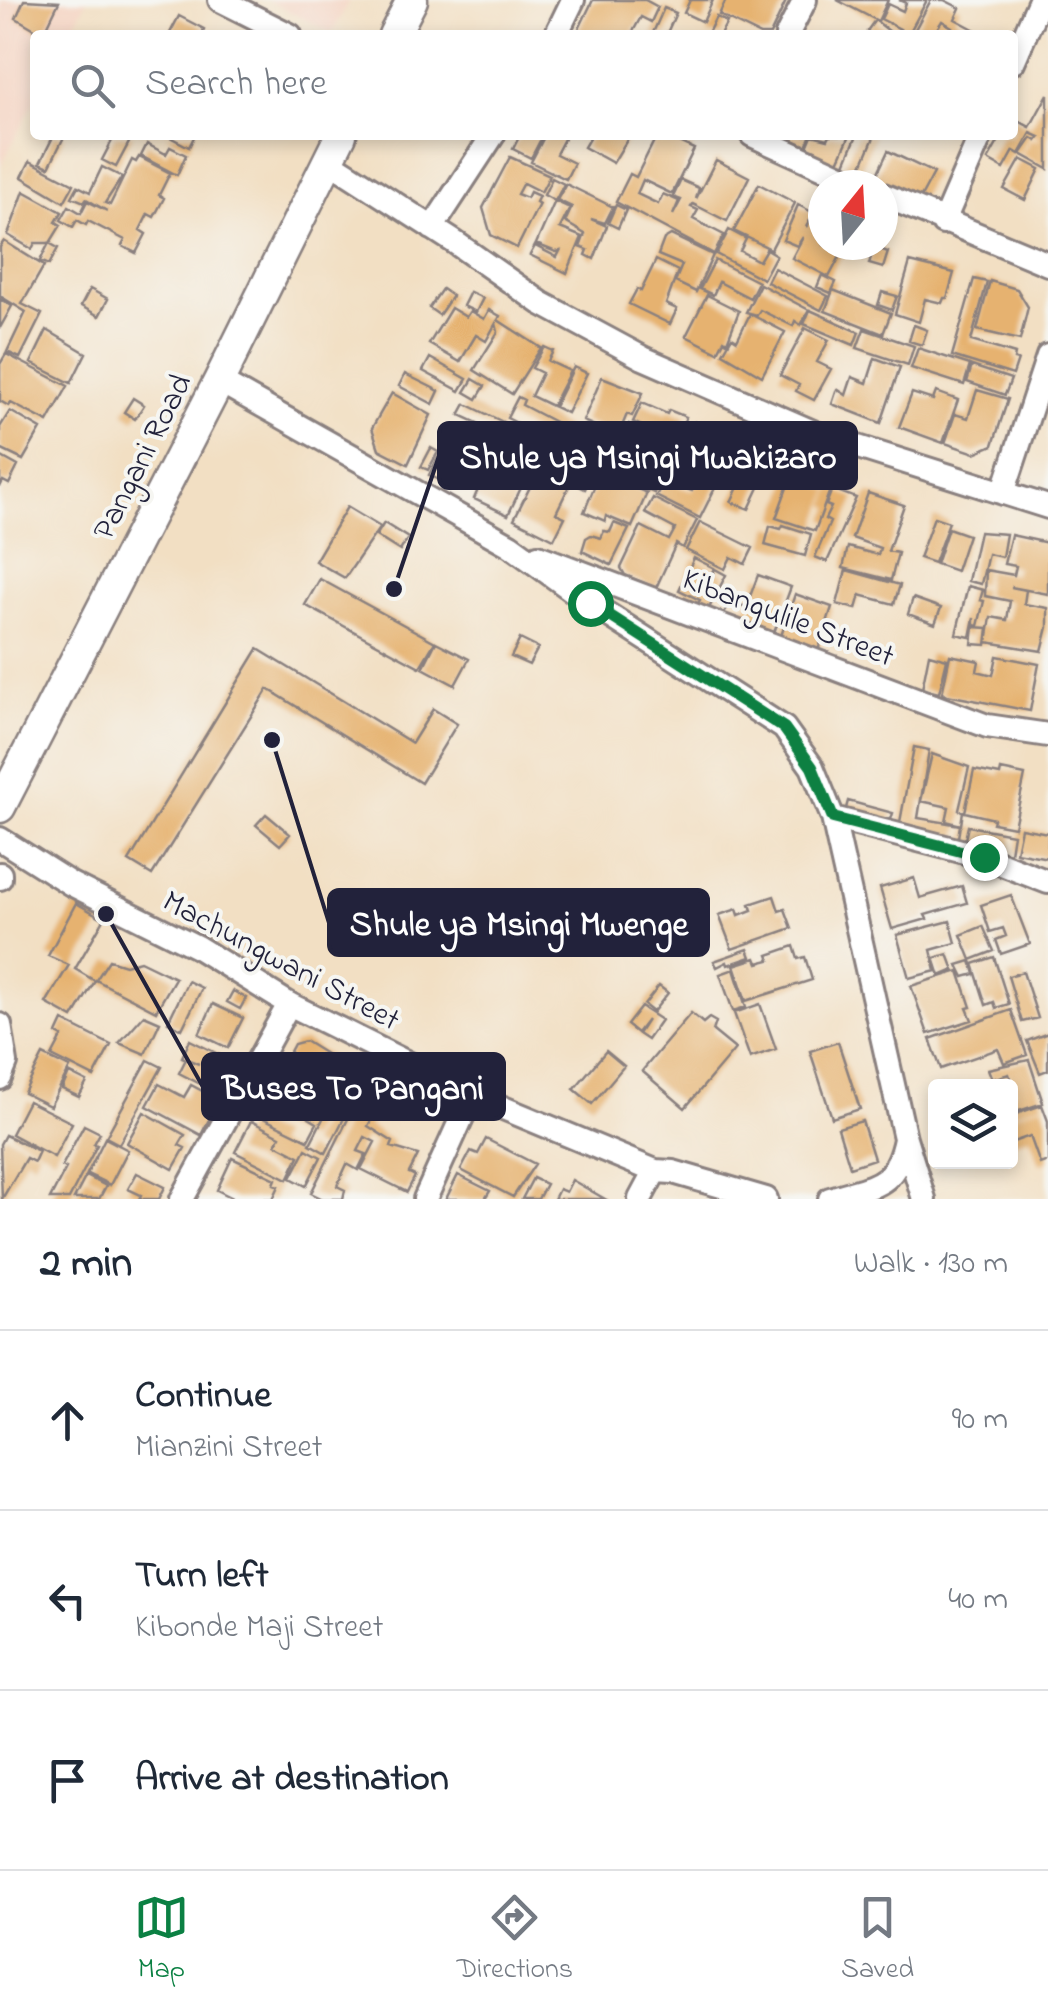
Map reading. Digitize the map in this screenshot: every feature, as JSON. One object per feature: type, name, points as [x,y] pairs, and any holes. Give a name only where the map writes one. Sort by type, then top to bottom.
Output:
[{"type":"main road","points":[[397,30],[412,0]]},
{"type":"main road","name":"Pangani Road","points":[[0,807],[334,148]]},
{"type":"street","points":[[220,0],[280,30]]},
{"type":"street","points":[[558,30],[573,0]]},
{"type":"street","points":[[789,30],[805,0]]},
{"type":"street","points":[[1018,51],[1040,0]]},
{"type":"street","points":[[432,228],[490,140]]},
{"type":"street","points":[[763,140],[828,170]]},
{"type":"street","points":[[943,223],[979,140]]},
{"type":"street","points":[[334,148],[432,228],[541,303],[642,358],[820,435],[1048,506]]},
{"type":"street","points":[[898,202],[1048,264]]},
{"type":"street","points":[[1002,493],[1048,356]]},
{"type":"street","points":[[219,381],[510,545],[590,603],[784,728],[812,767],[833,818],[905,1138],[924,1199]]},
{"type":"street","name":"Kibangulile Street","points":[[510,545],[987,726],[1048,735]]},
{"type":"street","points":[[833,818],[984,857],[1048,882]]},
{"type":"street","name":"Machungwani Street","points":[[0,839],[71,884],[197,947],[289,1004],[472,1095],[655,1170],[766,1199]]},
{"type":"street","points":[[182,1199],[289,1004]]},
{"type":"street","points":[[0,1025],[6,1063],[0,1078]]},
{"type":"street","points":[[424,1199],[472,1095]]},
{"type":"street","points":[[830,1199],[883,1182],[900,1164],[905,1138]]},
{"type":"street","points":[[640,1199],[655,1170]]},
{"type":"shaded area","points":[[0,0],[87,0],[72,30],[30,30],[30,110],[0,167]]},
{"type":"shaded area","points":[[267,0],[349,0],[334,30],[326,30]]},
{"type":"building","points":[[24,0],[59,2],[45,30],[37,30],[16,18]]},
{"type":"building","points":[[593,0],[645,0],[658,7],[651,22],[641,17],[634,30],[578,30]]},
{"type":"building","points":[[690,0],[713,0],[703,22],[684,13]]},
{"type":"building","points":[[726,0],[786,1],[772,30],[750,30],[719,15]]},
{"type":"building","points":[[837,0],[888,0],[878,21]]},
{"type":"building","points":[[899,0],[927,0],[911,30],[899,30],[881,19],[888,4],[903,11],[906,3]]},
{"type":"building","points":[[931,0],[944,0],[960,8],[955,19],[976,30],[950,30],[952,27],[942,21],[936,30],[915,30]]},
{"type":"building","points":[[664,8],[676,13],[668,30],[654,30]]},
{"type":"building","points":[[179,16],[204,29],[204,30],[172,30]]},
{"type":"building","points":[[716,17],[727,22],[723,30],[710,30]]},
{"type":"building","points":[[875,20],[888,30],[868,30]]},
{"type":"building","points":[[1048,94],[1048,169],[1021,154],[1032,138],[1037,141],[1040,137],[1031,133],[1004,169],[988,160],[999,140],[1018,140],[1018,121],[1030,127]]},
{"type":"building","points":[[52,140],[62,140],[49,167],[40,163]]},
{"type":"building","points":[[112,140],[130,140],[116,167],[102,160]]},
{"type":"building","points":[[518,140],[540,140],[531,158],[513,149]]},
{"type":"building","points":[[542,140],[563,140],[556,154],[574,163],[566,179],[531,162]]},
{"type":"building","points":[[588,140],[627,140],[613,163],[584,147]]},
{"type":"building","points":[[654,140],[675,140],[694,149],[672,194],[643,180],[637,194],[658,204],[663,194],[679,201],[673,215],[681,200],[673,197],[681,180],[699,188],[696,199],[716,160],[749,177],[727,221],[693,204],[691,207],[698,210],[693,219],[724,235],[714,254],[616,202],[630,174],[636,177]]},
{"type":"building","points":[[782,140],[809,140],[804,150]]},
{"type":"building","points":[[810,140],[848,140],[836,166],[805,152]]},
{"type":"building","points":[[855,140],[873,140],[860,170],[842,170]]},
{"type":"building","points":[[147,144],[166,154],[170,147],[186,155],[177,175],[141,156]]},
{"type":"building","points":[[888,151],[934,173],[920,199],[898,191],[898,170],[879,170]]},
{"type":"building","points":[[139,157],[170,173],[154,217],[148,214],[140,230],[146,234],[136,253],[122,246],[125,240],[88,221],[86,225],[77,220],[73,227],[61,220],[69,206],[81,213],[87,201],[107,211],[86,199],[84,202],[72,197],[78,186],[90,192],[102,167],[122,177],[105,203],[110,205],[132,160],[136,162]]},
{"type":"building","points":[[510,157],[550,175],[541,192],[523,183],[517,194],[527,198],[530,192],[539,196],[539,204],[517,248],[491,235],[483,208]]},
{"type":"building","points":[[1021,159],[1040,169],[1025,200],[1004,189]]},
{"type":"building","points":[[30,161],[74,184],[64,202],[22,177]]},
{"type":"building","points":[[552,178],[564,184],[555,201],[544,195]]},
{"type":"building","points":[[566,184],[613,207],[605,223],[591,219],[607,226],[594,259],[580,247],[585,234],[565,222],[572,207],[557,200]]},
{"type":"building","points":[[759,184],[795,203],[771,249],[734,231]]},
{"type":"building","points":[[24,191],[62,212],[56,222],[61,225],[50,243],[35,243],[32,249],[8,235]]},
{"type":"building","points":[[555,201],[570,208],[560,228],[582,237],[567,273],[530,255],[535,246],[557,257],[560,251],[536,244]]},
{"type":"building","points":[[616,205],[626,210],[618,228],[608,223]]},
{"type":"building","points":[[798,205],[808,210],[808,260],[838,260],[829,277],[792,258],[803,237],[797,246],[783,240]]},
{"type":"building","points":[[729,230],[746,239],[740,251],[759,261],[766,249],[776,255],[763,279],[716,254]]},
{"type":"building","points":[[671,235],[713,255],[696,292],[675,282],[682,265],[658,255],[664,239]]},
{"type":"building","points":[[4,241],[44,266],[22,304],[42,314],[20,358],[7,352],[26,312],[0,296],[0,247]]},
{"type":"building","points":[[49,243],[58,248],[49,265],[40,261]]},
{"type":"building","points":[[656,260],[678,271],[666,304],[677,309],[670,324],[629,304],[637,289],[641,291]]},
{"type":"building","points":[[715,260],[758,282],[750,298],[719,282],[713,295],[700,289]]},
{"type":"building","points":[[870,260],[886,260],[883,268],[869,264]]},
{"type":"building","points":[[910,262],[954,273],[947,298],[942,303],[925,299],[919,322],[895,314]]},
{"type":"building","points":[[774,268],[828,296],[821,310],[767,282]]},
{"type":"building","points":[[822,275],[836,282],[831,293],[817,287]]},
{"type":"building","points":[[974,279],[987,282],[971,341],[1015,354],[1014,359],[1018,360],[1013,375],[952,356]]},
{"type":"building","points":[[990,281],[1017,289],[1028,307],[1020,340],[977,330]]},
{"type":"building","points":[[760,284],[809,310],[801,325],[795,321],[793,326],[760,310],[757,315],[746,312]]},
{"type":"building","points":[[90,289],[108,299],[99,316],[81,306]]},
{"type":"building","points":[[442,289],[452,296],[439,315],[429,308]]},
{"type":"building","points":[[833,290],[891,313],[883,334],[825,311]]},
{"type":"building","points":[[470,292],[483,298],[476,312],[463,306]]},
{"type":"building","points":[[882,292],[897,296],[892,310],[878,305]]},
{"type":"building","points":[[707,295],[739,311],[727,342],[724,340],[718,352],[686,336]]},
{"type":"building","points":[[0,299],[12,306],[0,328]]},
{"type":"building","points":[[451,308],[466,317],[470,311],[484,319],[489,310],[541,348],[512,394],[474,370],[498,332],[496,323],[486,341],[476,335],[460,362],[429,344]]},
{"type":"building","points":[[810,310],[859,332],[854,345],[804,324]]},
{"type":"building","points":[[750,314],[785,332],[762,376],[723,353],[732,337],[737,340]]},
{"type":"building","points":[[914,325],[927,330],[922,345],[909,341]]},
{"type":"building","points":[[805,328],[829,340],[817,362],[831,369],[814,400],[796,391],[799,385],[780,375]]},
{"type":"building","points":[[864,329],[914,346],[908,365],[857,348]]},
{"type":"building","points":[[47,330],[86,353],[71,383],[31,363]]},
{"type":"building","points":[[544,347],[553,351],[548,361],[570,371],[552,406],[531,396],[542,373],[532,368]]},
{"type":"building","points":[[918,348],[970,365],[964,385],[911,368]]},
{"type":"building","points":[[6,354],[68,386],[48,422],[0,401],[0,364]]},
{"type":"building","points":[[430,358],[467,379],[460,391],[423,371]]},
{"type":"building","points":[[875,358],[900,367],[881,423],[832,404],[837,389],[846,395],[852,377],[867,383]]},
{"type":"building","points":[[972,366],[1011,379],[1005,395],[967,382]]},
{"type":"building","points":[[574,367],[587,373],[567,413],[554,407]]},
{"type":"building","points":[[405,374],[439,391],[433,404],[399,386]]},
{"type":"building","points":[[602,377],[643,393],[632,416],[627,414],[618,436],[583,421]]},
{"type":"building","points":[[473,379],[485,386],[477,399],[465,392]]},
{"type":"building","points":[[977,390],[1008,399],[993,445],[975,453],[945,443],[955,414],[968,418]]},
{"type":"building","points":[[936,392],[958,400],[943,443],[899,427],[912,393],[933,400]]},
{"type":"building","points":[[392,393],[431,415],[408,464],[379,449],[372,428]]},
{"type":"building","points":[[518,397],[524,400],[522,405],[595,443],[601,430],[616,436],[603,465],[589,459],[592,448],[587,459],[597,465],[585,489],[573,483],[578,474],[560,465],[556,474],[571,482],[556,513],[565,517],[554,539],[514,519],[553,441],[507,418]]},
{"type":"building","points":[[133,398],[144,405],[135,419],[124,412]]},
{"type":"building","points":[[642,403],[686,417],[663,467],[642,457],[654,432],[633,422]]},
{"type":"building","points":[[466,404],[505,423],[499,433],[460,415]]},
{"type":"building","points":[[10,411],[41,429],[23,460],[0,449],[0,427]]},
{"type":"building","points":[[695,422],[728,439],[707,481],[716,486],[700,518],[656,496],[664,481],[692,491],[699,478],[673,465]]},
{"type":"building","points":[[629,424],[641,430],[626,461],[658,476],[654,493],[605,471]]},
{"type":"building","points":[[453,429],[486,446],[466,487],[446,477],[443,482],[429,475]]},
{"type":"building","points":[[499,440],[507,443],[500,457],[529,471],[508,515],[474,499]]},
{"type":"building","points":[[431,448],[438,452],[428,470],[421,467]]},
{"type":"building","points":[[0,456],[18,466],[9,484],[3,481],[0,487]]},
{"type":"building","points":[[752,458],[769,466],[749,509],[731,502]]},
{"type":"building","points":[[793,471],[830,490],[815,531],[776,518]]},
{"type":"building","points":[[600,473],[647,493],[632,527],[584,512]]},
{"type":"building","points":[[832,489],[856,498],[827,562],[815,557],[830,522],[825,519],[831,507],[826,505]]},
{"type":"building","points":[[868,493],[904,505],[888,551],[898,553],[891,580],[843,568],[848,547],[878,555],[880,548],[852,538]]},
{"type":"building","points":[[653,498],[697,520],[683,548],[676,544],[656,588],[625,575],[621,568],[641,526],[669,540],[675,529],[645,513]]},
{"type":"building","points":[[347,507],[380,527],[345,578],[315,561]]},
{"type":"building","points":[[934,517],[949,522],[934,563],[919,558]]},
{"type":"building","points":[[700,522],[753,548],[745,564],[731,557],[725,569],[686,550]]},
{"type":"building","points":[[384,523],[408,538],[400,551],[376,536]]},
{"type":"building","points":[[614,523],[629,529],[611,565],[582,551],[586,538],[601,538]]},
{"type":"building","points":[[783,525],[811,534],[805,556],[765,545],[770,526],[781,529]]},
{"type":"building","points":[[948,528],[968,535],[956,571],[936,564]]},
{"type":"building","points":[[979,532],[1006,534],[1002,557],[988,554],[981,584],[968,581]]},
{"type":"building","points":[[1011,535],[1048,543],[1048,594],[1011,587],[1026,590],[1024,604],[1048,608],[1042,651],[987,642],[991,617],[1007,620],[1010,601],[985,596],[986,570],[1014,575],[1016,566],[1004,564]]},
{"type":"building","points":[[694,558],[714,568],[706,586],[715,569],[726,575],[707,612],[696,607],[700,600],[679,590]]},
{"type":"building","points":[[846,570],[900,585],[894,604],[860,595],[856,609],[837,604]]},
{"type":"building","points":[[758,575],[791,587],[772,638],[722,619],[729,601],[746,607]]},
{"type":"building","points":[[320,579],[435,642],[420,667],[305,605]]},
{"type":"building","points":[[968,586],[983,590],[980,600],[984,601],[978,626],[974,625],[974,618],[970,637],[956,634]]},
{"type":"building","points":[[795,594],[832,607],[817,654],[779,642]]},
{"type":"building","points":[[913,598],[941,608],[935,624],[908,614]]},
{"type":"building","points":[[974,627],[988,628],[986,645],[972,644]]},
{"type":"building","points":[[520,639],[538,648],[529,665],[511,657]]},
{"type":"building","points":[[436,642],[469,659],[455,685],[423,668]]},
{"type":"building","points":[[258,649],[412,743],[433,709],[457,724],[421,783],[268,689],[152,875],[129,861]]},
{"type":"building","points":[[929,654],[947,659],[939,693],[922,689]]},
{"type":"building","points":[[950,655],[979,661],[977,671],[993,675],[997,656],[1039,664],[1030,711],[942,694]]},
{"type":"building","points":[[914,747],[929,750],[918,818],[960,825],[957,844],[898,833]]},
{"type":"building","points":[[932,754],[969,767],[959,810],[963,811],[961,825],[946,821],[949,807],[921,801]]},
{"type":"building","points":[[974,770],[1025,775],[1014,827],[965,812]]},
{"type":"building","points":[[848,801],[893,813],[888,829],[844,816]]},
{"type":"building","points":[[266,814],[290,834],[280,845],[256,825]]},
{"type":"building","points":[[968,826],[1013,834],[1010,853],[964,844]]},
{"type":"building","points":[[1021,828],[1048,833],[1048,858],[1016,852]]},
{"type":"building","points":[[914,878],[920,898],[962,886],[967,903],[892,929],[880,888]]},
{"type":"building","points":[[1011,895],[1030,944],[1001,954],[996,940],[1006,936],[1003,928],[990,932],[981,905]]},
{"type":"building","points":[[774,896],[779,911],[785,909],[792,928],[732,949],[719,915],[737,909],[739,915],[752,910],[750,904]]},
{"type":"building","points":[[76,903],[104,919],[75,969],[95,981],[73,1018],[46,1003],[69,965],[48,956]]},
{"type":"building","points":[[950,921],[956,943],[931,950],[936,971],[909,978],[897,935]]},
{"type":"building","points":[[983,926],[994,951],[971,960],[961,935]]},
{"type":"building","points":[[794,946],[798,959],[805,957],[812,980],[746,1001],[734,965],[756,958],[758,963],[770,960],[768,955]]},
{"type":"building","points":[[748,949],[751,957],[717,967],[714,961]]},
{"type":"building","points":[[948,954],[954,970],[940,976],[934,958]]},
{"type":"building","points":[[994,957],[1009,1004],[996,1008],[994,1002],[986,1005],[973,964]]},
{"type":"building","points":[[109,960],[125,965],[140,961],[175,978],[156,1011],[96,980]]},
{"type":"building","points":[[971,961],[975,974],[964,977],[958,965]]},
{"type":"building","points":[[734,969],[746,1007],[733,1011],[720,974]]},
{"type":"building","points":[[959,971],[972,1020],[928,1034],[911,986]]},
{"type":"building","points":[[1023,972],[1038,1018],[1022,1022],[1008,976]]},
{"type":"building","points":[[188,981],[202,988],[182,1029],[168,1022]]},
{"type":"building","points":[[659,986],[668,993],[653,1012],[644,1005]]},
{"type":"building","points":[[233,991],[246,998],[240,1009],[227,1002]]},
{"type":"building","points":[[213,1004],[243,1018],[228,1048],[199,1034]]},
{"type":"building","points":[[760,1004],[776,1049],[750,1058],[734,1013]]},
{"type":"building","points":[[641,1007],[661,1020],[647,1040],[638,1034],[647,1020],[637,1033],[627,1025]]},
{"type":"building","points":[[1011,1010],[1027,1055],[1004,1063],[998,1049],[941,1069],[930,1039]]},
{"type":"building","points":[[691,1013],[703,1023],[709,1018],[716,1022],[713,1031],[735,1049],[685,1108],[642,1071]]},
{"type":"building","points":[[144,1015],[160,1022],[145,1054],[119,1043]]},
{"type":"building","points":[[63,1021],[111,1045],[94,1077],[52,1056],[62,1037],[57,1034]]},
{"type":"building","points":[[1048,1033],[1048,1070],[1040,1073],[1027,1041]]},
{"type":"building","points":[[190,1040],[236,1063],[234,1067],[224,1063],[234,1069],[220,1094],[179,1073],[186,1059],[199,1064],[182,1057]]},
{"type":"building","points":[[305,1041],[347,1067],[351,1060],[369,1070],[326,1153],[310,1144],[331,1103],[326,1094],[336,1084],[311,1074],[307,1082],[319,1088],[315,1096],[277,1076],[294,1044]]},
{"type":"building","points":[[838,1042],[860,1109],[832,1118],[810,1051]]},
{"type":"building","points":[[606,1051],[624,1066],[592,1104],[574,1089]]},
{"type":"building","points":[[43,1055],[70,1068],[50,1106],[24,1093]]},
{"type":"building","points":[[148,1060],[162,1067],[119,1144],[106,1137]]},
{"type":"building","points":[[1029,1060],[1043,1103],[1018,1111],[1018,1079],[1011,1079],[1009,1074],[992,1079],[988,1069]]},
{"type":"building","points":[[69,1073],[87,1082],[79,1097],[62,1089]]},
{"type":"building","points":[[369,1077],[388,1087],[368,1126],[393,1142],[391,1147],[418,1155],[409,1173],[415,1176],[407,1192],[361,1169],[375,1142],[365,1137],[358,1151],[366,1154],[358,1170],[347,1164],[337,1186],[345,1190],[343,1199],[323,1199],[311,1193]]},
{"type":"building","points":[[273,1080],[317,1101],[309,1118],[317,1123],[308,1140],[261,1117]]},
{"type":"building","points":[[159,1084],[184,1097],[191,1085],[219,1100],[201,1135],[147,1106]]},
{"type":"building","points":[[28,1101],[72,1123],[54,1157],[11,1134]]},
{"type":"building","points":[[1042,1105],[1048,1121],[1048,1161],[1040,1164],[1030,1136],[1018,1140],[1018,1113]]},
{"type":"building","points":[[144,1112],[185,1135],[179,1145],[185,1148],[173,1169],[127,1143]]},
{"type":"building","points":[[251,1121],[280,1136],[276,1144],[299,1156],[288,1179],[235,1152]]},
{"type":"building","points":[[862,1121],[874,1159],[850,1167],[838,1128]]},
{"type":"building","points":[[84,1125],[100,1133],[94,1144],[97,1145],[69,1199],[50,1199],[66,1168],[62,1166]]},
{"type":"building","points":[[5,1135],[39,1151],[34,1162],[26,1158],[2,1199],[0,1144]]},
{"type":"building","points":[[105,1138],[128,1150],[110,1185],[87,1174]]},
{"type":"building","points":[[486,1139],[535,1164],[513,1197],[461,1170],[471,1151],[478,1154]]},
{"type":"building","points":[[306,1149],[321,1157],[306,1186],[291,1178]]},
{"type":"building","points":[[232,1158],[276,1179],[274,1184],[279,1186],[273,1199],[235,1199],[217,1190]]},
{"type":"building","points":[[137,1173],[165,1187],[159,1199],[139,1199],[141,1195],[128,1189]]},
{"type":"building","points":[[458,1175],[490,1191],[485,1199],[446,1199]]},
{"type":"building","points":[[86,1176],[106,1186],[99,1199],[74,1199]]},
{"type":"building","points":[[533,1178],[546,1184],[538,1199],[522,1199]]},
{"type":"building","points":[[572,1180],[605,1199],[554,1199],[559,1189],[566,1192]]},
{"type":"place","name":"Shule ya Msingi Mwakizaro","points":[[394,589]]},
{"type":"place","name":"Shule ya Msingi Mwenge","points":[[272,740]]},
{"type":"place","name":"Buses To Pangani","points":[[106,914]]},
{"type":"route","points":[[590,603],[784,728],[812,767],[833,818],[984,857]]}]
